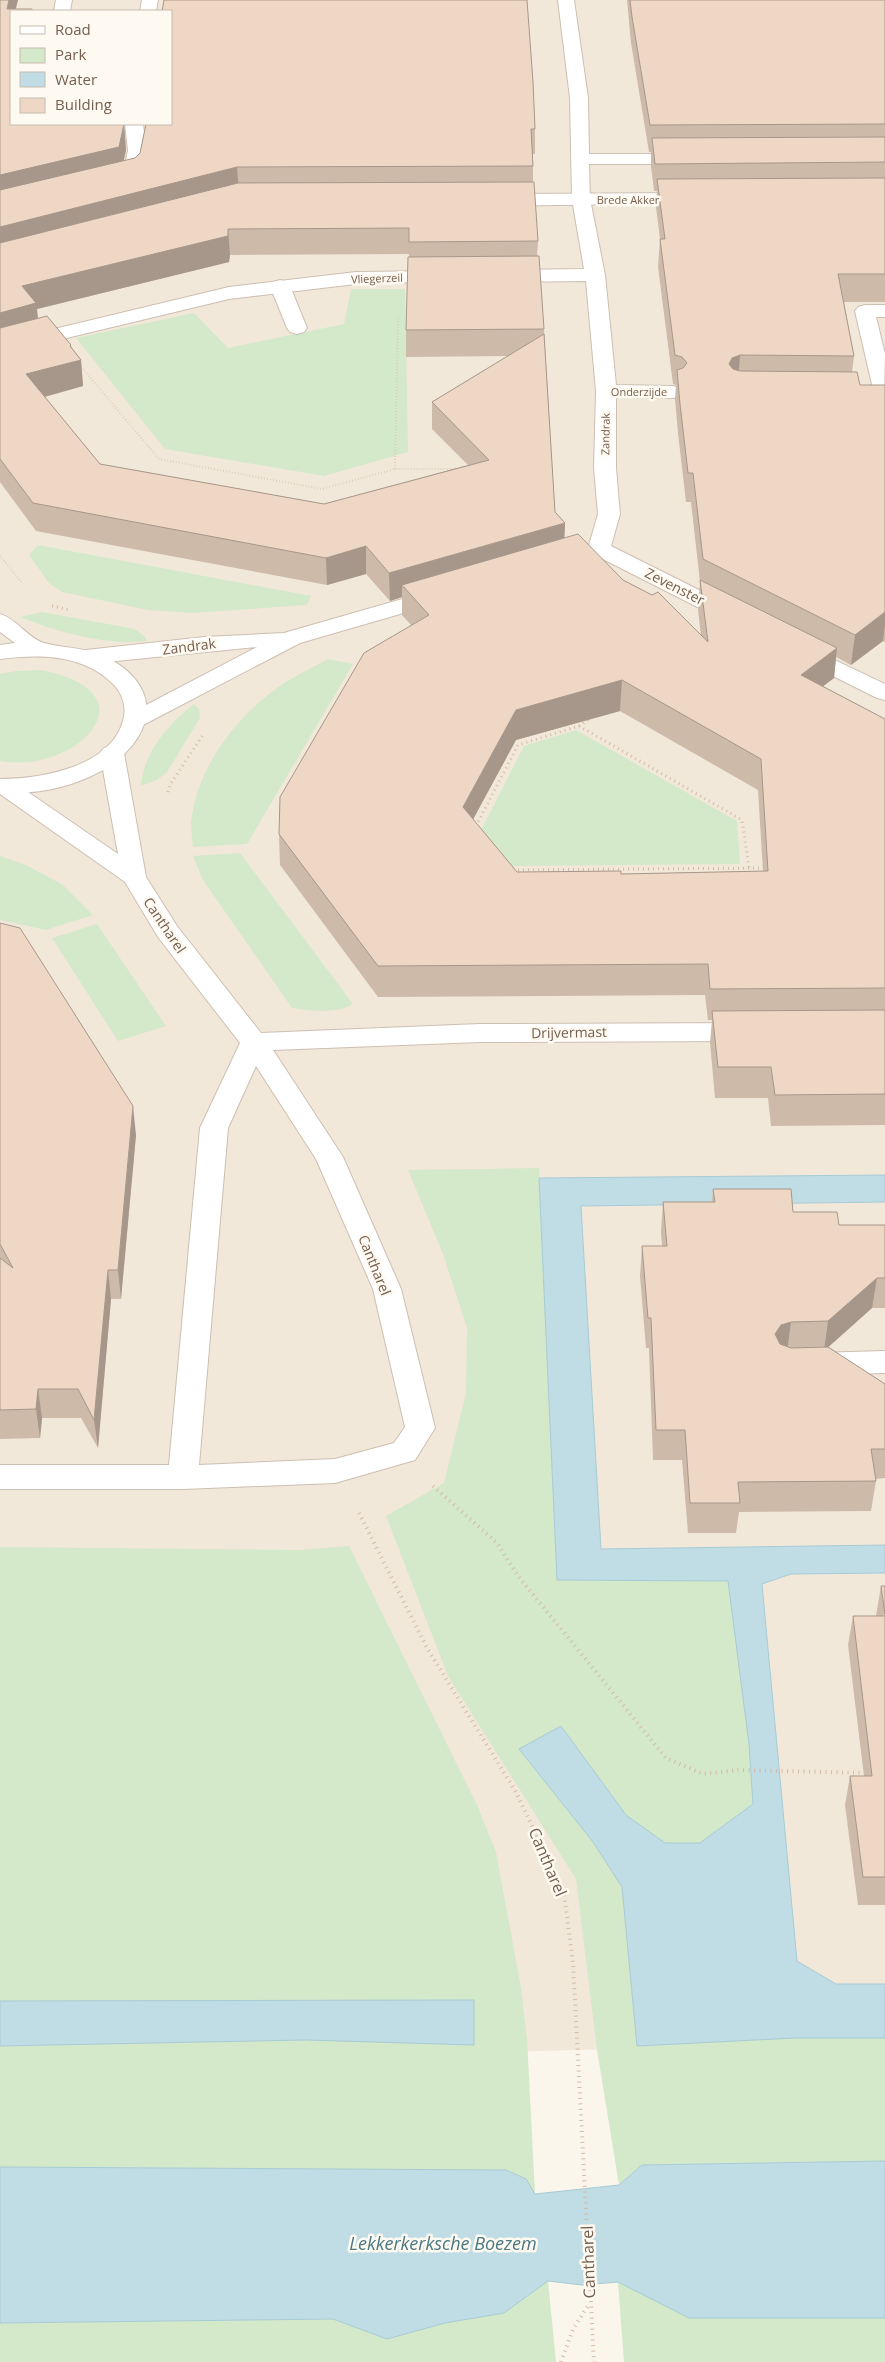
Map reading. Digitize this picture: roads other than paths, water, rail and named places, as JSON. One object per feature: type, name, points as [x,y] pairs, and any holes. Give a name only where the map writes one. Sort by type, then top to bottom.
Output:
[{"type":"street","name":"Zandrak","points":[[566,0],[579,98],[581,199],[595,275],[606,391],[605,468],[609,514],[598,549]]},
{"type":"street","points":[[103,185],[131,178],[137,150],[134,125]]},
{"type":"street","points":[[580,159],[708,159]]},
{"type":"street","points":[[478,200],[581,199]]},
{"type":"street","name":"Brede Akker","points":[[581,199],[708,199]]},
{"type":"street","points":[[487,276],[595,275]]},
{"type":"street","name":"Vliegerzeil","points":[[0,348],[229,293],[356,278],[467,276]]},
{"type":"street","points":[[280,286],[297,328]]},
{"type":"street","points":[[878,393],[865,311],[885,311]]},
{"type":"street","name":"Onderzijde","points":[[606,391],[673,392]]},
{"type":"street","points":[[542,565],[598,549]]},
{"type":"street","name":"Zevenster","points":[[598,549],[746,623]]},
{"type":"street","name":"Zandrak","points":[[135,720],[292,638],[457,590]]},
{"type":"street","points":[[0,621],[37,649]]},
{"type":"street","name":"Zandrak","points":[[86,657],[204,644],[292,638]]},
{"type":"street","points":[[780,640],[885,693]]},
{"type":"street","points":[[0,652],[37,649],[62,651],[86,657],[106,666],[121,677],[131,690],[136,704],[135,720],[131,732],[99,764],[64,778],[31,785],[2,786]]},
{"type":"street","name":"Cantharel","points":[[112,753],[134,877],[167,931],[254,1042],[329,1157],[387,1289],[420,1428],[404,1452],[335,1471],[184,1477]]},
{"type":"street","name":"Cantharel","points":[[2,786],[134,877]]},
{"type":"street","name":"Drijvermast","points":[[254,1042],[480,1033],[768,1032]]},
{"type":"street","points":[[0,1477],[184,1477],[214,1128],[254,1042]]},
{"type":"street","points":[[788,1365],[885,1362]]},
{"type":"water","points":[[885,1175],[885,1202],[581,1206],[601,1549],[885,1545],[885,1573],[791,1574],[762,1584],[797,1961],[836,1984],[885,1984],[885,2038],[795,2038],[637,2046],[622,1887],[593,1842],[519,1749],[561,1726],[626,1815],[665,1843],[700,1843],[753,1804],[749,1744],[728,1581],[557,1580],[539,1178]]},
{"type":"water","points":[[474,2000],[474,2045],[305,2040],[0,2046],[0,2001]]},
{"type":"water","name":"Lekkerkerksche Boezem","points":[[885,2161],[885,2318],[689,2318],[618,2282],[582,2285],[548,2281],[504,2313],[445,2323],[387,2339],[333,2319],[0,2323],[0,2167],[506,2170],[526,2179],[535,2194],[619,2185],[642,2165]]}]
